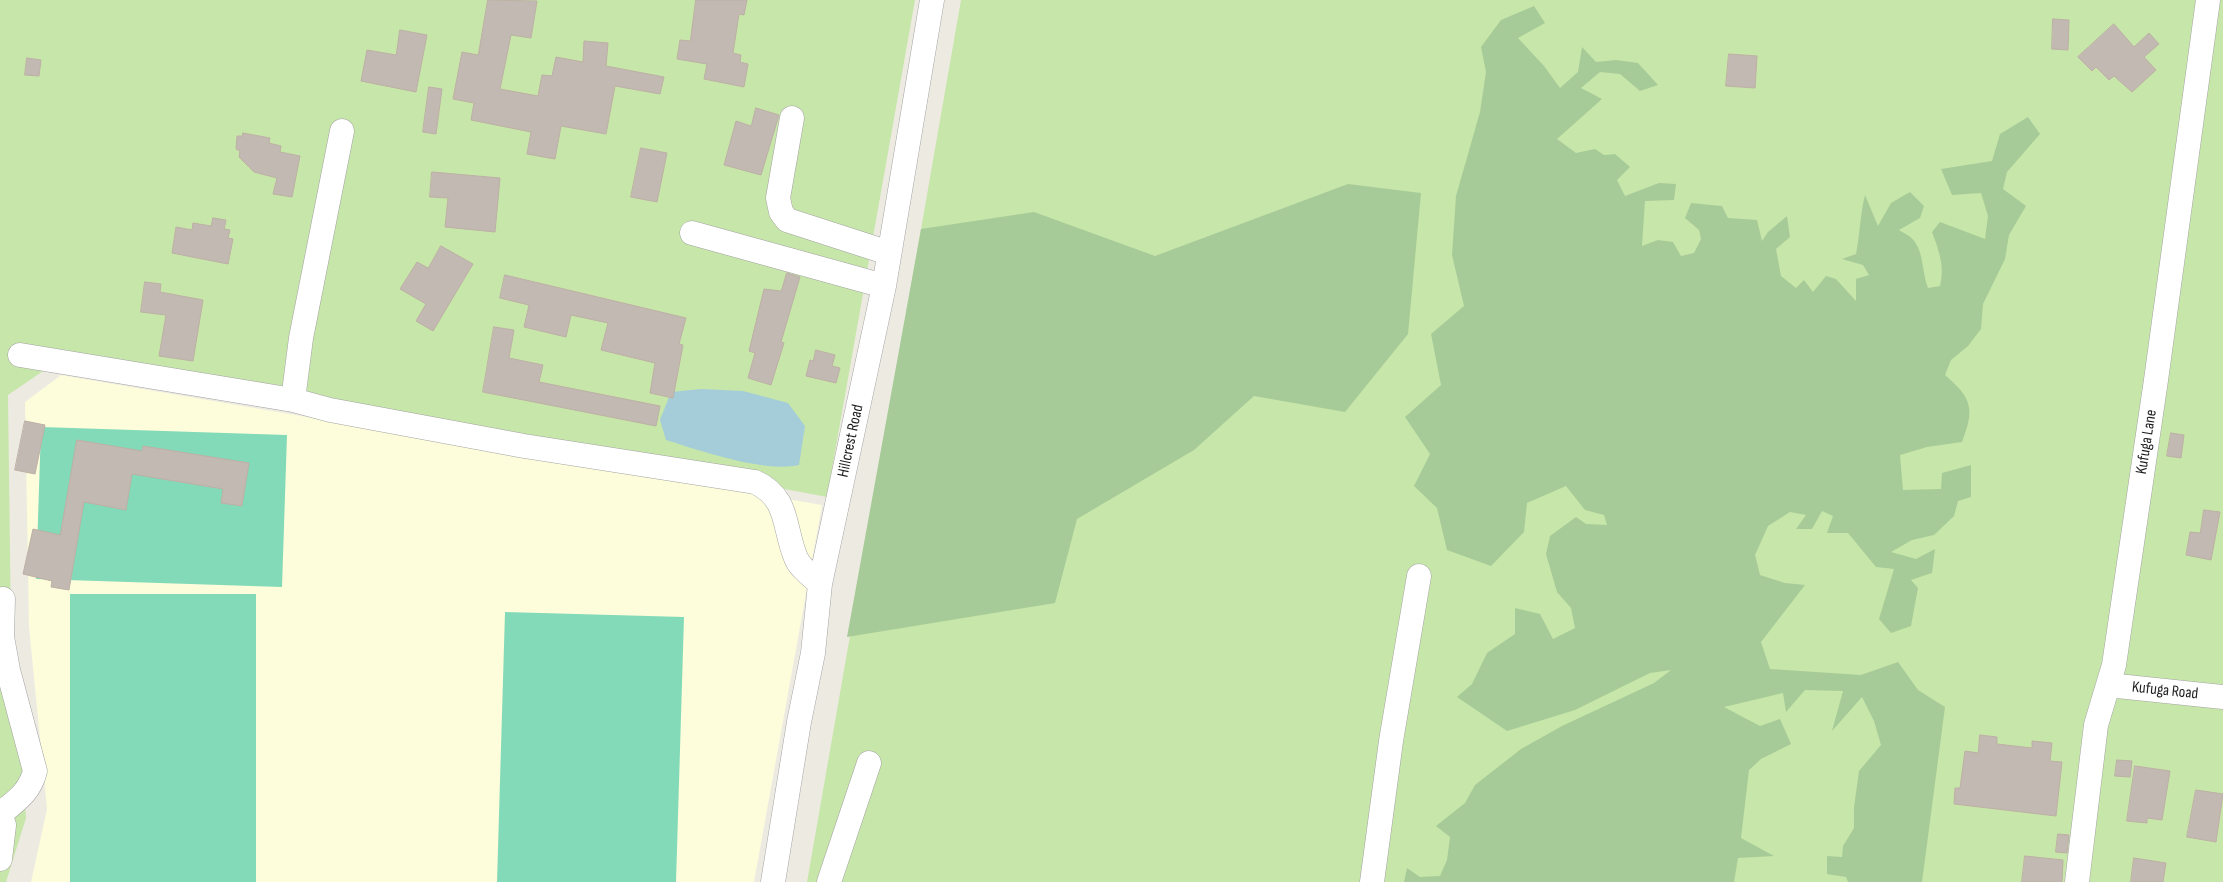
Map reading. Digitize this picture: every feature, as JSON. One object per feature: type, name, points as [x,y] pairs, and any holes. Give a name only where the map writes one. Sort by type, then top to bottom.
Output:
[{"type":"street","name":"Hillcrest Road","points":[[773,882],[812,653],[820,584],[884,286],[932,0]]},
{"type":"street","name":"Kufuga Lane","points":[[2077,882],[2096,724],[2114,665],[2156,380],[2208,0]]},
{"type":"street","points":[[792,118],[778,198],[780,212],[787,220],[889,254]]},
{"type":"street","points":[[294,400],[301,338],[342,131]]},
{"type":"street","points":[[692,233],[884,286]]},
{"type":"street","points":[[20,355],[294,400],[330,410],[514,444],[755,482],[768,488],[778,498],[797,560],[820,584]]},
{"type":"street","points":[[1372,882],[1391,742],[1419,576]]},
{"type":"street","points":[[0,859],[4,825],[0,813],[24,794],[32,783],[35,771],[8,670],[2,637],[2,599]]},
{"type":"street","name":"Kufuga Road","points":[[2108,685],[2223,697]]},
{"type":"street","points":[[829,882],[869,763]]},
{"type":"shaded area","points":[[61,375],[822,505],[754,882],[31,882],[47,809],[29,627],[25,402]]},
{"type":"green space","points":[[0,0],[915,0],[827,497],[68,354],[8,395],[11,630],[26,818],[6,882],[0,882]]},
{"type":"green space","points":[[961,0],[2223,0],[2223,882],[807,882]]},
{"type":"green space","points":[[1534,6],[1545,23],[1518,38],[1544,66],[1560,88],[1578,72],[1582,47],[1596,62],[1616,60],[1638,63],[1658,85],[1640,91],[1620,74],[1600,72],[1581,88],[1602,99],[1557,139],[1576,153],[1595,149],[1604,155],[1615,154],[1630,167],[1617,180],[1625,196],[1659,183],[1676,184],[1674,200],[1645,201],[1642,246],[1658,240],[1673,242],[1681,256],[1694,253],[1701,239],[1699,230],[1685,218],[1691,203],[1722,206],[1728,218],[1757,220],[1762,241],[1768,232],[1787,216],[1790,237],[1776,249],[1781,276],[1796,288],[1804,280],[1813,292],[1826,276],[1836,279],[1856,301],[1856,279],[1869,275],[1863,265],[1842,259],[1856,254],[1865,195],[1878,226],[1891,203],[1910,192],[1924,206],[1920,218],[1899,230],[1912,238],[1918,247],[1928,288],[1940,286],[1942,265],[1932,232],[1940,222],[1985,239],[1988,216],[1981,193],[1952,195],[1941,169],[1992,161],[2000,134],[2028,117],[2040,134],[2007,172],[2003,189],[2026,206],[2009,235],[2005,259],[1983,304],[1981,329],[1968,346],[1951,360],[1945,375],[1961,391],[1968,405],[1969,421],[1962,442],[1927,447],[1900,455],[1903,490],[1941,489],[1942,473],[1971,465],[1971,497],[1958,501],[1954,516],[1934,535],[1912,540],[1891,552],[1916,559],[1935,549],[1932,573],[1911,580],[1918,588],[1911,626],[1891,633],[1879,619],[1894,569],[1876,567],[1848,533],[1827,533],[1833,516],[1822,511],[1812,529],[1796,529],[1806,515],[1790,512],[1768,526],[1755,555],[1760,575],[1785,583],[1805,585],[1761,642],[1770,669],[1861,675],[1898,662],[1918,690],[1945,707],[1922,882],[1848,882],[1846,877],[1827,874],[1827,856],[1842,857],[1843,846],[1854,828],[1854,807],[1859,771],[1881,745],[1874,721],[1862,697],[1832,731],[1843,691],[1805,690],[1786,712],[1783,693],[1724,707],[1760,726],[1780,719],[1791,744],[1761,759],[1749,770],[1741,838],[1774,856],[1738,858],[1734,882],[1404,882],[1407,868],[1420,877],[1440,876],[1447,860],[1450,837],[1436,826],[1465,803],[1475,785],[1521,749],[1562,726],[1654,683],[1671,670],[1650,673],[1575,710],[1507,731],[1457,697],[1472,684],[1487,653],[1515,634],[1515,608],[1540,614],[1553,639],[1575,628],[1571,608],[1557,592],[1546,554],[1550,536],[1576,517],[1586,524],[1607,525],[1604,515],[1585,510],[1566,486],[1527,503],[1524,532],[1491,566],[1447,550],[1437,508],[1414,486],[1430,454],[1405,417],[1441,385],[1431,334],[1464,306],[1452,255],[1456,196],[1480,112],[1486,72],[1481,47],[1501,20]]},
{"type":"green space","points":[[1348,184],[1421,193],[1408,334],[1345,412],[1254,396],[1194,450],[1077,519],[1055,603],[847,637],[921,229],[1034,212],[1155,256]]},
{"type":"green space","points":[[41,427],[287,435],[282,587],[36,579]]},
{"type":"green space","points":[[70,594],[256,594],[256,882],[70,882]]},
{"type":"green space","points":[[505,612],[684,617],[676,882],[497,882]]},
{"type":"water","points":[[701,389],[743,391],[788,403],[805,426],[799,465],[785,467],[751,464],[666,440],[660,420],[671,392]]},
{"type":"building","points":[[488,0],[537,1],[531,38],[511,35],[500,89],[538,96],[542,75],[552,76],[556,57],[583,62],[584,41],[608,43],[606,66],[664,77],[660,94],[615,86],[606,134],[561,126],[555,159],[527,154],[531,132],[471,120],[474,103],[453,99],[462,52],[478,55]]},
{"type":"building","points":[[696,0],[747,0],[744,15],[739,14],[733,53],[741,55],[740,62],[748,64],[744,87],[704,79],[707,64],[677,59],[680,40],[690,41]]},
{"type":"building","points":[[2053,19],[2069,20],[2068,50],[2052,49]]},
{"type":"building","points":[[2114,24],[2134,47],[2149,33],[2159,44],[2144,57],[2156,70],[2132,92],[2114,76],[2109,80],[2096,67],[2092,71],[2078,57]]},
{"type":"building","points":[[400,30],[427,35],[416,92],[361,81],[367,50],[396,55]]},
{"type":"building","points":[[1729,54],[1757,56],[1755,88],[1726,86]]},
{"type":"building","points":[[27,58],[41,60],[39,76],[25,75]]},
{"type":"building","points":[[429,87],[442,89],[436,134],[423,132]]},
{"type":"building","points":[[756,108],[779,115],[761,175],[724,165],[736,121],[751,126]]},
{"type":"building","points":[[243,133],[270,138],[269,143],[281,146],[280,152],[300,156],[292,197],[273,194],[277,178],[254,172],[239,157],[240,151],[236,149],[237,136],[242,136]]},
{"type":"building","points":[[641,148],[667,153],[657,202],[631,197]]},
{"type":"building","points":[[432,172],[500,178],[495,232],[445,227],[448,198],[430,197]]},
{"type":"building","points":[[213,218],[226,220],[224,229],[230,230],[228,238],[233,239],[228,264],[172,253],[176,227],[192,230],[193,223],[211,226]]},
{"type":"building","points":[[441,246],[473,264],[433,331],[416,321],[426,304],[400,289],[417,262],[428,268]]},
{"type":"building","points":[[787,273],[800,277],[781,342],[784,343],[771,385],[748,378],[755,353],[749,351],[764,289],[781,291]]},
{"type":"building","points":[[505,275],[686,318],[679,344],[683,345],[673,398],[650,393],[655,363],[601,350],[608,323],[571,315],[566,337],[524,327],[529,305],[500,298]]},
{"type":"building","points":[[145,282],[161,284],[160,292],[203,300],[193,361],[159,356],[166,315],[141,312]]},
{"type":"building","points":[[494,327],[514,330],[509,358],[543,365],[539,382],[660,406],[656,426],[483,392]]},
{"type":"building","points":[[816,350],[835,355],[832,366],[840,368],[836,383],[806,376],[810,360],[813,361]]},
{"type":"building","points":[[25,421],[45,425],[35,474],[15,470]]},
{"type":"building","points":[[2171,433],[2184,435],[2181,458],[2167,456]]},
{"type":"building","points":[[77,440],[142,451],[143,446],[249,463],[242,506],[221,503],[223,489],[132,474],[126,510],[84,502],[69,590],[51,587],[52,581],[23,574],[33,529],[60,535]]},
{"type":"building","points":[[2204,510],[2220,512],[2211,560],[2186,555],[2190,532],[2200,533]]},
{"type":"building","points":[[1980,735],[1997,737],[1997,744],[2032,748],[2032,741],[2052,743],[2050,761],[2062,762],[2056,816],[1954,804],[1955,788],[1960,788],[1965,751],[1978,753]]},
{"type":"building","points":[[2117,760],[2132,761],[2130,777],[2115,776]]},
{"type":"building","points":[[2135,766],[2170,771],[2162,820],[2147,818],[2147,823],[2127,821]]},
{"type":"building","points":[[2196,790],[2223,794],[2216,842],[2187,837]]},
{"type":"building","points":[[2058,834],[2069,835],[2067,853],[2056,852]]},
{"type":"building","points":[[2025,856],[2063,860],[2062,882],[2022,882]]},
{"type":"building","points":[[2134,858],[2166,863],[2163,882],[2131,882]]}]
